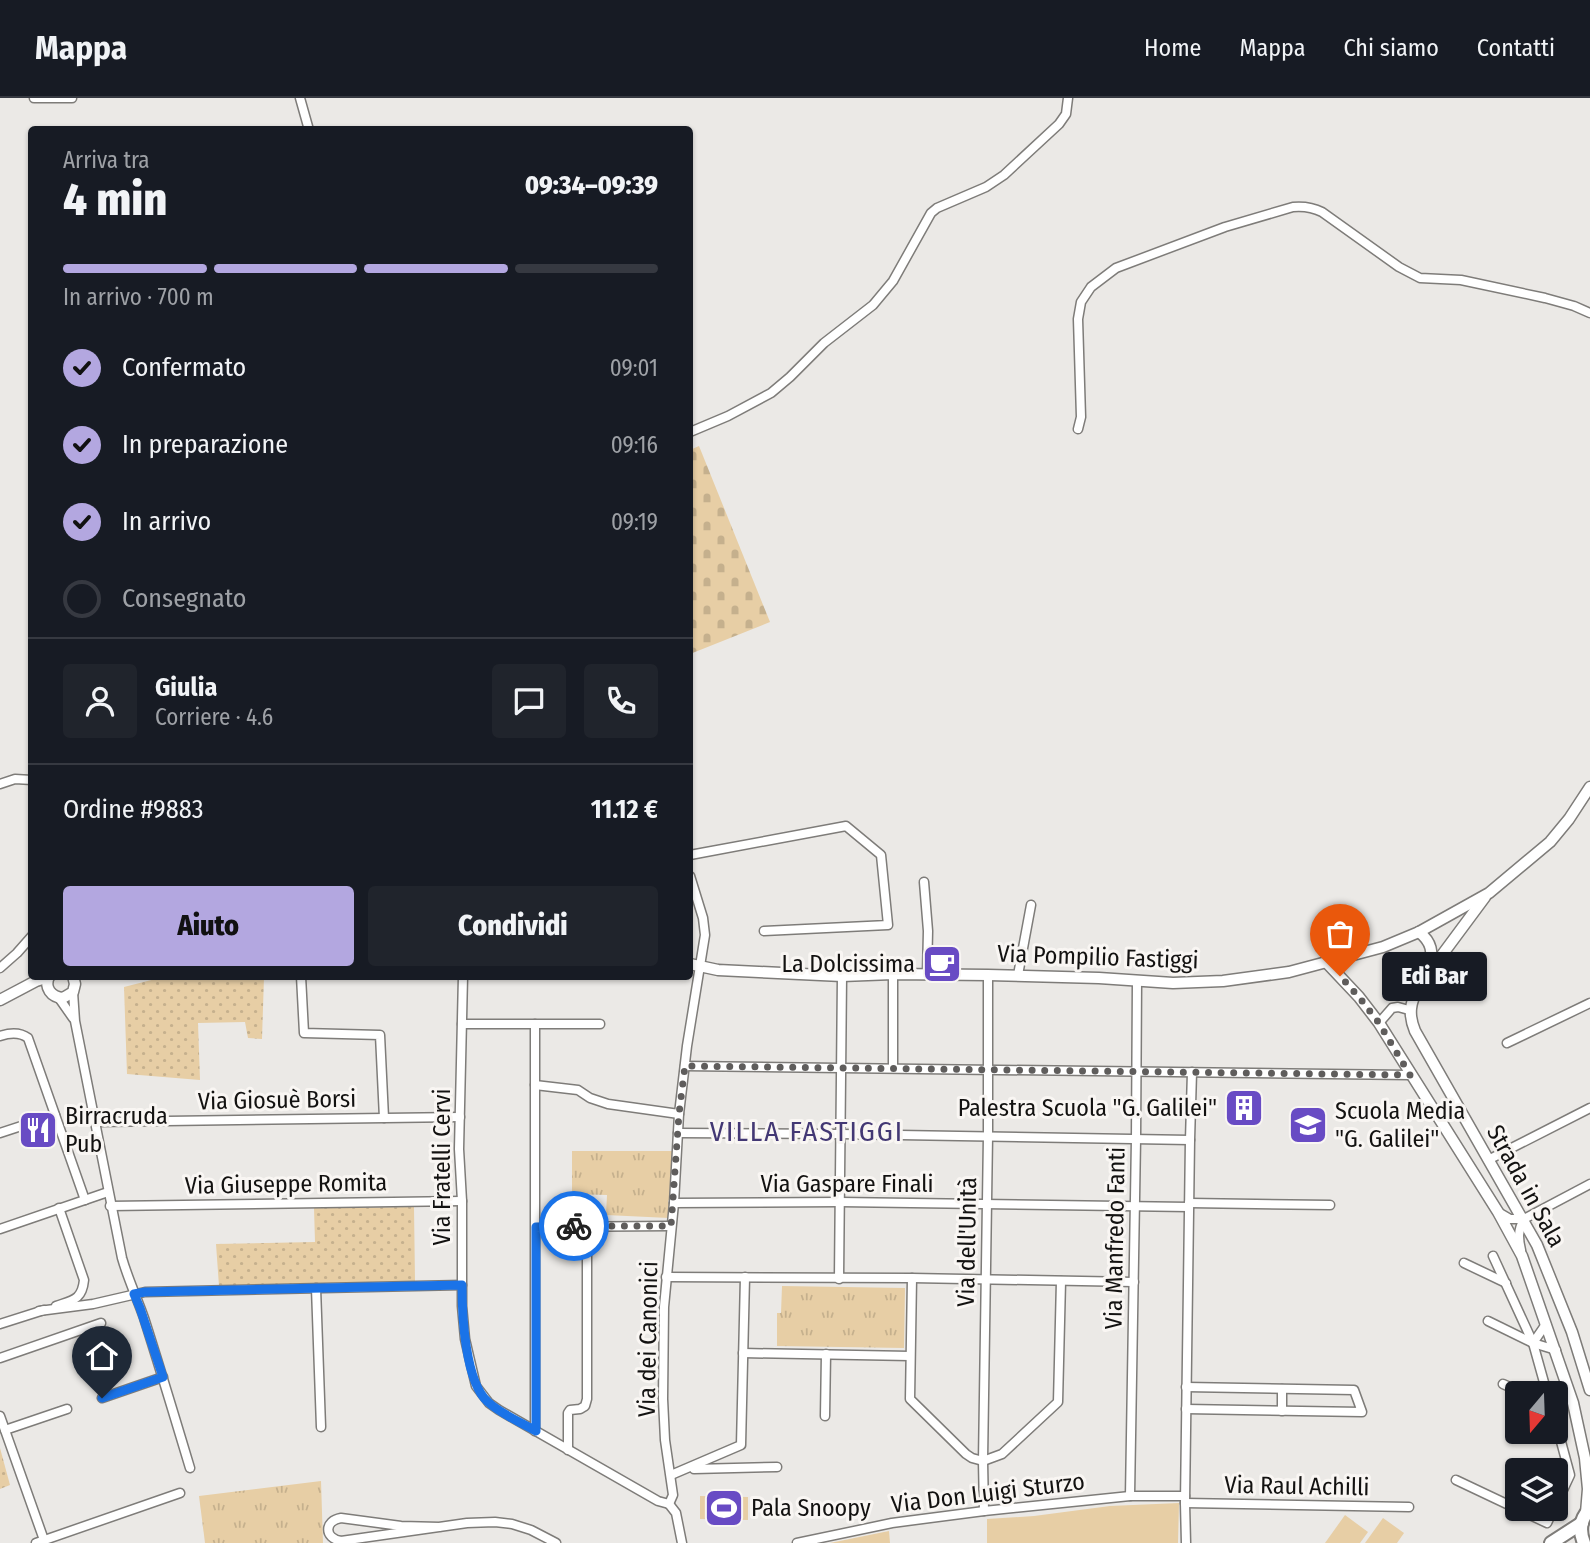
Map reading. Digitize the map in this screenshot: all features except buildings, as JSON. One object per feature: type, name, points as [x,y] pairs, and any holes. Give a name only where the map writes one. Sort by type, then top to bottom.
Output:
[{"type":"main road","points":[[1551,1543],[1586,1515]]},
{"type":"main road","points":[[1584,1543],[1581,1531],[1586,1515]]},
{"type":"street","points":[[34,98],[72,98]]},
{"type":"street","points":[[300,98],[308,126]]},
{"type":"street","points":[[693,431],[771,393],[824,343],[873,305],[893,281],[931,213],[986,187],[1004,175],[1059,124],[1066,114],[1069,98]]},
{"type":"street","points":[[1078,429],[1081,417],[1078,319],[1081,302],[1091,287],[1116,268],[1225,227],[1293,207],[1313,207],[1322,212],[1399,267],[1420,278],[1461,280],[1545,298],[1590,313]]},
{"type":"street","points":[[0,784],[15,779],[28,780]]},
{"type":"street","points":[[1379,1023],[1392,1008],[1409,1010],[1412,998],[1429,971],[1489,892],[1550,842],[1590,787]]},
{"type":"street","points":[[693,854],[846,826],[881,855],[888,925],[764,931]]},
{"type":"street","points":[[924,882],[928,931],[927,974]]},
{"type":"street","name":"Via dei Canonici","points":[[682,1543],[676,1513],[669,1504],[673,1495],[665,1440],[663,1320],[674,1203],[677,1133],[695,965],[704,948],[705,935],[693,886]]},
{"type":"street","name":"Via Pompilio Fastiggi","points":[[695,965],[718,970],[842,976],[1018,975],[1173,983],[1223,981],[1289,972],[1383,947],[1419,932],[1489,892]]},
{"type":"street","points":[[1018,975],[1031,905]]},
{"type":"street","points":[[1419,932],[1431,945],[1429,971]]},
{"type":"street","points":[[0,968],[28,941]]},
{"type":"street","name":"Strada in Sala","points":[[1326,962],[1379,1023],[1498,1212],[1522,1256],[1573,1403],[1585,1458],[1588,1489],[1586,1515]]},
{"type":"street","points":[[893,974],[893,1068]]},
{"type":"street","name":"Via dell'Unità","points":[[984,1511],[988,975]]},
{"type":"street","points":[[839,1279],[842,976]]},
{"type":"street","points":[[0,1000],[39,980]]},
{"type":"street","points":[[48,980],[48,989],[75,1021]]},
{"type":"street","points":[[75,980],[75,1021],[122,1258],[163,1377],[190,1468]]},
{"type":"street","points":[[302,980],[304,1033],[380,1035],[384,1118]]},
{"type":"street","name":"Via Fratelli Cervi","points":[[463,980],[459,1149],[465,1339],[476,1386],[482,1396],[536,1431]]},
{"type":"street","name":"Via Manfredo Fanti","points":[[1130,1496],[1137,981]]},
{"type":"street","points":[[28,986],[48,989]]},
{"type":"street","points":[[58,998],[67,997],[73,992]]},
{"type":"street","points":[[1507,1043],[1590,1003]]},
{"type":"street","name":"Strada in Sala","points":[[1409,1010],[1415,1031],[1538,1245],[1572,1332],[1590,1390]]},
{"type":"street","points":[[462,1024],[600,1024]]},
{"type":"street","points":[[535,1024],[536,1431],[658,1501],[669,1504]]},
{"type":"street","points":[[2,1035],[17,1033],[28,1038],[85,1200]]},
{"type":"street","points":[[685,1066],[1410,1075]]},
{"type":"street","points":[[1186,1543],[1192,1072]]},
{"type":"street","points":[[535,1085],[578,1090],[590,1098],[608,1104],[679,1114]]},
{"type":"street","points":[[1488,1160],[1590,1108]]},
{"type":"street","points":[[0,1133],[55,1115]]},
{"type":"street","name":"Via Giosuè Borsi","points":[[94,1122],[460,1117]]},
{"type":"street","points":[[677,1133],[1190,1140]]},
{"type":"street","points":[[1498,1212],[1510,1219],[1524,1219],[1590,1185]]},
{"type":"street","points":[[0,1228],[108,1192]]},
{"type":"street","name":"Via Giuseppe Romita","points":[[110,1206],[462,1201]]},
{"type":"street","name":"Via Gaspare Finali","points":[[674,1203],[1189,1205]]},
{"type":"street","points":[[1189,1205],[1330,1205]]},
{"type":"street","points":[[0,1324],[75,1299],[83,1291],[84,1280],[60,1208]]},
{"type":"street","points":[[1522,1256],[1518,1238],[1524,1219]]},
{"type":"street","points":[[568,1450],[568,1413],[585,1406],[587,1399],[587,1226]]},
{"type":"street","points":[[536,1227],[671,1226]]},
{"type":"street","points":[[1493,1256],[1533,1343],[1544,1381]]},
{"type":"street","points":[[1464,1263],[1506,1283]]},
{"type":"street","points":[[666,1277],[1134,1282]]},
{"type":"street","points":[[671,1475],[741,1445],[745,1277]]},
{"type":"street","points":[[912,1278],[909,1399],[966,1454],[983,1461],[1002,1454],[1058,1402],[1061,1281]]},
{"type":"street","points":[[39,1311],[93,1304],[145,1292],[462,1285]]},
{"type":"street","points":[[316,1288],[321,1427]]},
{"type":"street","points":[[1488,1321],[1533,1343],[1556,1350]]},
{"type":"street","points":[[0,1358],[101,1323]]},
{"type":"street","points":[[1533,1343],[1546,1324]]},
{"type":"street","points":[[743,1353],[911,1356]]},
{"type":"street","points":[[825,1416],[826,1354]]},
{"type":"street","points":[[102,1398],[163,1377]]},
{"type":"street","points":[[1186,1387],[1354,1390],[1362,1412],[1186,1409]]},
{"type":"street","points":[[1282,1389],[1282,1411]]},
{"type":"street","points":[[5,1430],[67,1409]]},
{"type":"street","points":[[0,1416],[40,1542],[180,1493]]},
{"type":"street","points":[[688,1469],[777,1466]]},
{"type":"street","points":[[1456,1480],[1505,1503]]},
{"type":"street","name":"Via Don Luigi Sturzo","points":[[797,1543],[891,1523],[984,1511],[1130,1496],[1185,1499]]},
{"type":"street","name":"Via Raul Achilli","points":[[1185,1499],[1409,1507]]},
{"type":"street","points":[[440,1527],[401,1526],[341,1518],[330,1524],[328,1529],[329,1535],[341,1541],[495,1522],[531,1530],[556,1543]]},
{"type":"green space","points":[[699,446],[770,622],[693,653],[693,449]]},
{"type":"green space","points":[[151,980],[264,980],[262,1039],[248,1038],[245,1022],[198,1023],[200,1080],[127,1074],[124,987]]},
{"type":"green space","points":[[572,1151],[672,1151],[669,1218],[606,1215],[607,1195],[572,1194]]},
{"type":"green space","points":[[414,1207],[415,1281],[219,1286],[216,1244],[315,1242],[314,1208]]},
{"type":"green space","points":[[782,1286],[905,1288],[904,1348],[777,1346],[777,1313],[781,1313]]},
{"type":"green space","points":[[0,1448],[10,1485],[0,1489]]},
{"type":"green space","points":[[321,1481],[323,1543],[205,1543],[199,1496]]},
{"type":"green space","name":"Pala Snoopy","points":[[700,1496],[748,1497],[748,1520],[700,1519]]},
{"type":"green space","points":[[1179,1503],[1178,1543],[987,1543],[987,1519],[1110,1506]]},
{"type":"green space","points":[[1345,1515],[1368,1532],[1360,1543],[1325,1543]]},
{"type":"green space","points":[[1383,1518],[1404,1533],[1397,1543],[1365,1543]]},
{"type":"green space","points":[[889,1531],[890,1543],[830,1543]]},
{"type":"way so far","points":[[574,1226],[671,1226],[685,1066],[1410,1075],[1379,1023],[1340,976]]},
{"type":"place","name":"La Dolcissima","points":[[942,964]]},
{"type":"place","name":"Edi Bar","points":[[1340,976]]},
{"type":"place","name":"Palestra Scuola \"G. Galilei\"","points":[[1244,1108]]},
{"type":"place","name":"Scuola Media \"G. Galilei\"","points":[[1308,1125]]},
{"type":"place","name":"Birracruda Pub","points":[[38,1130]]},
{"type":"place","name":"Pala Snoopy","points":[[724,1508]]},
{"type":"district","name":"VILLA FASTIGGI","points":[[807,1131]]},
{"type":"route","points":[[102,1398],[163,1377],[134,1294],[462,1285],[465,1339],[476,1386],[489,1403],[536,1431],[536,1227],[574,1226]]}]
